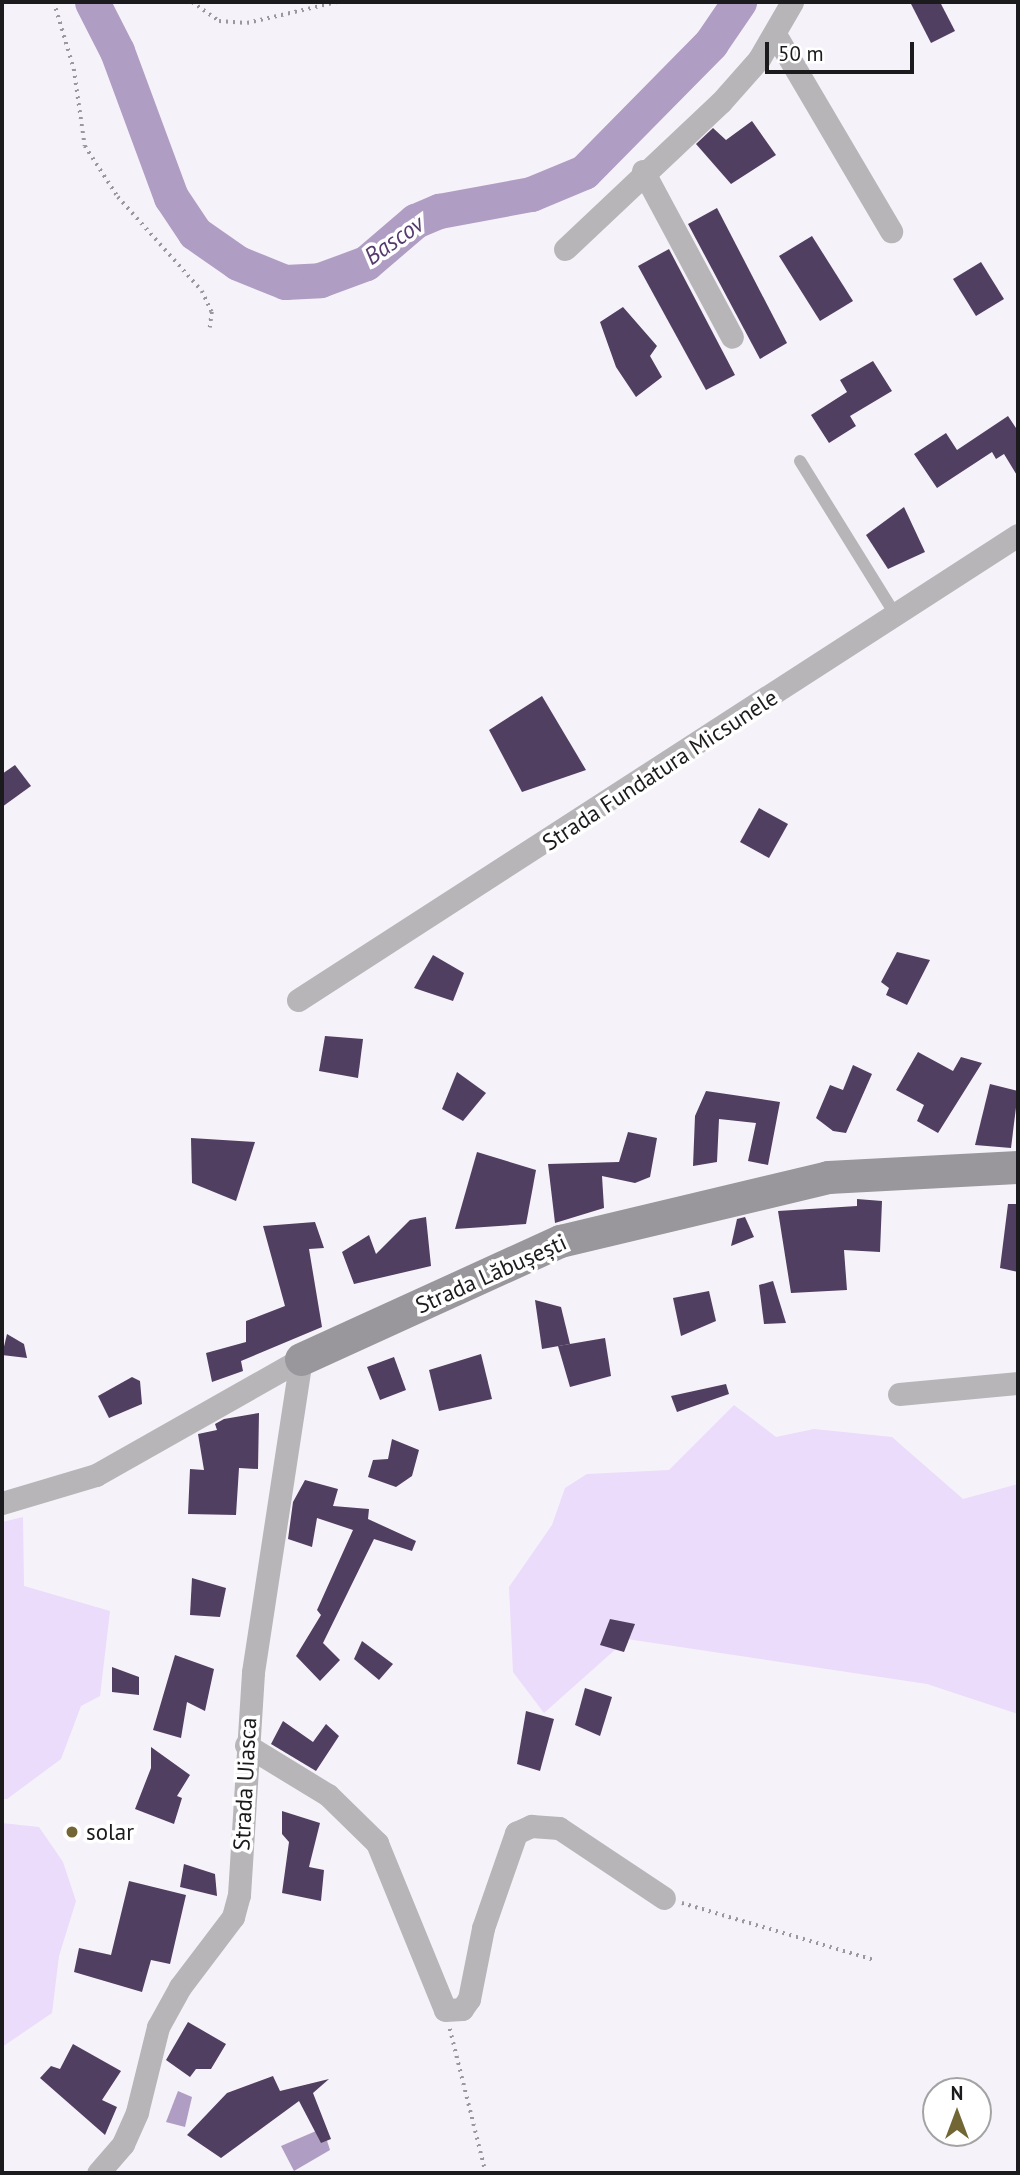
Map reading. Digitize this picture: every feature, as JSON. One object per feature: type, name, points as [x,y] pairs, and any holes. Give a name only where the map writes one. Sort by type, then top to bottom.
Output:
[{"type":"street","points":[[565,249],[643,171],[721,102],[775,34],[792,2]]},
{"type":"street","points":[[775,34],[891,231]]},
{"type":"street","points":[[643,171],[733,337]]},
{"type":"street","name":"Strada Fundatura Micsunele","points":[[298,1000],[1018,535]]},
{"type":"street","name":"Strada Lăbușești","points":[[2,1503],[96,1475],[301,1359],[560,1241],[828,1177],[1018,1167]]},
{"type":"street","name":"Strada Uiasca","points":[[98,2173],[132,2122],[158,2027],[174,1997],[233,1917],[246,1745],[301,1359]]},
{"type":"street","points":[[899,1394],[1018,1383]]},
{"type":"street","points":[[246,1745],[328,1795],[377,1843],[445,2010],[462,2008],[469,1999],[483,1928],[516,1833],[531,1826],[559,1828],[664,1898]]},
{"type":"lane","points":[[800,461],[896,615]]},
{"type":"path","points":[[54,2],[74,69],[86,146],[118,197],[202,291],[212,312],[210,328]]},
{"type":"path","points":[[192,2],[219,21],[247,23],[337,2]]},
{"type":"path","points":[[664,1898],[874,1960]]},
{"type":"path","points":[[445,2010],[486,2173]]},
{"type":"shaded area","points":[[734,1405],[776,1437],[814,1429],[892,1437],[963,1499],[1018,1484],[1018,1714],[927,1684],[627,1639],[544,1713],[513,1672],[509,1587],[552,1525],[565,1488],[587,1474],[669,1470]]},
{"type":"shaded area","points":[[23,1517],[24,1586],[110,1611],[100,1696],[81,1706],[61,1759],[7,1799],[2,1799],[2,1522]]},
{"type":"shaded area","points":[[2,1823],[39,1827],[63,1862],[76,1901],[59,1956],[52,2013],[2,2047]]},
{"type":"shaded area","points":[[178,2091],[192,2097],[185,2127],[166,2122]]},
{"type":"shaded area","points":[[323,2128],[330,2150],[294,2171],[281,2146]]},
{"type":"building","points":[[910,2],[940,2],[955,31],[931,43]]},
{"type":"building","points":[[752,121],[776,155],[731,184],[696,144],[713,128],[726,140]]},
{"type":"building","points":[[717,208],[787,343],[760,359],[688,224]]},
{"type":"building","points":[[812,236],[853,301],[820,321],[779,256]]},
{"type":"building","points":[[669,249],[735,375],[706,390],[638,266]]},
{"type":"building","points":[[981,262],[1004,299],[976,316],[953,279]]},
{"type":"building","points":[[623,307],[657,346],[650,356],[662,377],[636,397],[616,367],[600,322]]},
{"type":"building","points":[[873,361],[892,391],[850,416],[856,426],[829,443],[811,415],[847,392],[840,380]]},
{"type":"building","points":[[1008,416],[1018,431],[1018,477],[1004,454],[996,459],[992,452],[937,488],[914,454],[946,433],[957,450]]},
{"type":"building","points":[[904,507],[925,552],[888,569],[866,535]]},
{"type":"building","points":[[542,696],[586,770],[522,792],[489,730]]},
{"type":"building","points":[[15,765],[31,786],[2,807],[2,774]]},
{"type":"building","points":[[759,808],[788,824],[769,858],[740,842]]},
{"type":"building","points":[[897,952],[930,960],[907,1005],[886,995],[889,988],[881,982]]},
{"type":"building","points":[[433,955],[464,973],[453,1001],[414,988]]},
{"type":"building","points":[[325,1036],[363,1039],[358,1078],[319,1071]]},
{"type":"building","points":[[918,1052],[953,1071],[961,1057],[982,1063],[938,1133],[917,1121],[924,1105],[896,1090]]},
{"type":"building","points":[[853,1065],[872,1074],[846,1133],[833,1131],[816,1118],[830,1085],[843,1090]]},
{"type":"building","points":[[457,1072],[486,1093],[463,1121],[442,1109]]},
{"type":"building","points":[[990,1084],[1018,1091],[1011,1148],[975,1145]]},
{"type":"building","points":[[706,1091],[780,1102],[768,1165],[748,1161],[756,1123],[719,1119],[717,1162],[693,1166],[695,1116]]},
{"type":"building","points":[[628,1132],[657,1138],[650,1177],[635,1183],[602,1176],[604,1208],[555,1223],[548,1164],[619,1162]]},
{"type":"building","points":[[191,1138],[255,1142],[236,1201],[192,1183]]},
{"type":"building","points":[[477,1152],[536,1170],[526,1224],[455,1229]]},
{"type":"building","points":[[857,1199],[882,1201],[880,1252],[844,1250],[847,1290],[791,1293],[778,1211],[857,1206]]},
{"type":"building","points":[[1008,1204],[1018,1204],[1018,1272],[1000,1268]]},
{"type":"building","points":[[426,1217],[431,1266],[354,1284],[342,1252],[369,1235],[376,1254],[410,1220]]},
{"type":"building","points":[[745,1217],[754,1237],[731,1246],[737,1219]]},
{"type":"building","points":[[315,1222],[324,1248],[309,1249],[322,1327],[241,1361],[243,1371],[212,1382],[206,1353],[246,1342],[246,1321],[285,1306],[263,1226]]},
{"type":"building","points":[[773,1281],[786,1323],[764,1324],[759,1285]]},
{"type":"building","points":[[709,1291],[716,1321],[681,1336],[673,1298]]},
{"type":"building","points":[[535,1300],[561,1307],[570,1344],[542,1349]]},
{"type":"building","points":[[7,1334],[24,1344],[27,1358],[2,1355]]},
{"type":"building","points":[[605,1338],[611,1376],[570,1387],[558,1346]]},
{"type":"building","points":[[481,1354],[492,1399],[439,1411],[429,1370]]},
{"type":"building","points":[[394,1357],[406,1390],[380,1400],[367,1367]]},
{"type":"building","points":[[132,1377],[140,1381],[142,1404],[109,1418],[98,1396]]},
{"type":"building","points":[[726,1384],[729,1394],[677,1412],[671,1396]]},
{"type":"building","points":[[259,1413],[258,1469],[239,1468],[236,1515],[188,1514],[190,1469],[204,1470],[198,1434],[217,1430],[215,1424],[224,1419]]},
{"type":"building","points":[[392,1439],[419,1450],[412,1476],[396,1487],[368,1477],[373,1460],[388,1459]]},
{"type":"building","points":[[305,1480],[338,1489],[333,1506],[369,1509],[368,1519],[416,1541],[412,1551],[374,1539],[323,1643],[340,1660],[320,1681],[296,1656],[321,1615],[317,1610],[353,1530],[317,1518],[312,1547],[288,1539],[293,1502]]},
{"type":"building","points":[[192,1578],[226,1588],[220,1617],[190,1615]]},
{"type":"building","points":[[610,1619],[635,1624],[624,1652],[600,1645]]},
{"type":"building","points":[[362,1641],[393,1664],[379,1680],[354,1659]]},
{"type":"building","points":[[175,1655],[214,1669],[205,1711],[187,1702],[181,1738],[153,1730]]},
{"type":"building","points":[[112,1667],[139,1677],[139,1695],[112,1692]]},
{"type":"building","points":[[585,1688],[612,1697],[600,1736],[575,1725]]},
{"type":"building","points":[[526,1711],[554,1719],[540,1771],[517,1764]]},
{"type":"building","points":[[283,1721],[313,1742],[326,1724],[339,1736],[316,1771],[271,1744]]},
{"type":"building","points":[[151,1747],[190,1775],[177,1796],[182,1798],[174,1824],[135,1809],[151,1768]]},
{"type":"building","points":[[282,1811],[320,1823],[309,1867],[324,1870],[321,1901],[282,1893],[289,1842],[282,1834]]},
{"type":"building","points":[[184,1864],[215,1874],[217,1896],[180,1887]]},
{"type":"building","points":[[129,1881],[186,1895],[170,1964],[151,1960],[142,1992],[74,1972],[79,1948],[111,1955]]},
{"type":"building","points":[[188,2022],[226,2044],[211,2069],[196,2069],[190,2077],[166,2060]]},
{"type":"building","points":[[73,2044],[121,2071],[102,2100],[117,2107],[105,2135],[40,2078],[51,2066],[60,2069]]},
{"type":"building","points":[[273,2076],[280,2091],[329,2079],[313,2093],[331,2139],[321,2143],[299,2101],[221,2158],[187,2135],[227,2093]]},
{"type":"waterway","name":"Bascov","points":[[92,2],[117,51],[171,197],[195,233],[238,263],[285,282],[320,280],[366,263],[415,221],[439,211],[531,194],[584,172],[711,43],[739,2]]},
{"type":"place","name":"solar","points":[[72,1832]]}]
